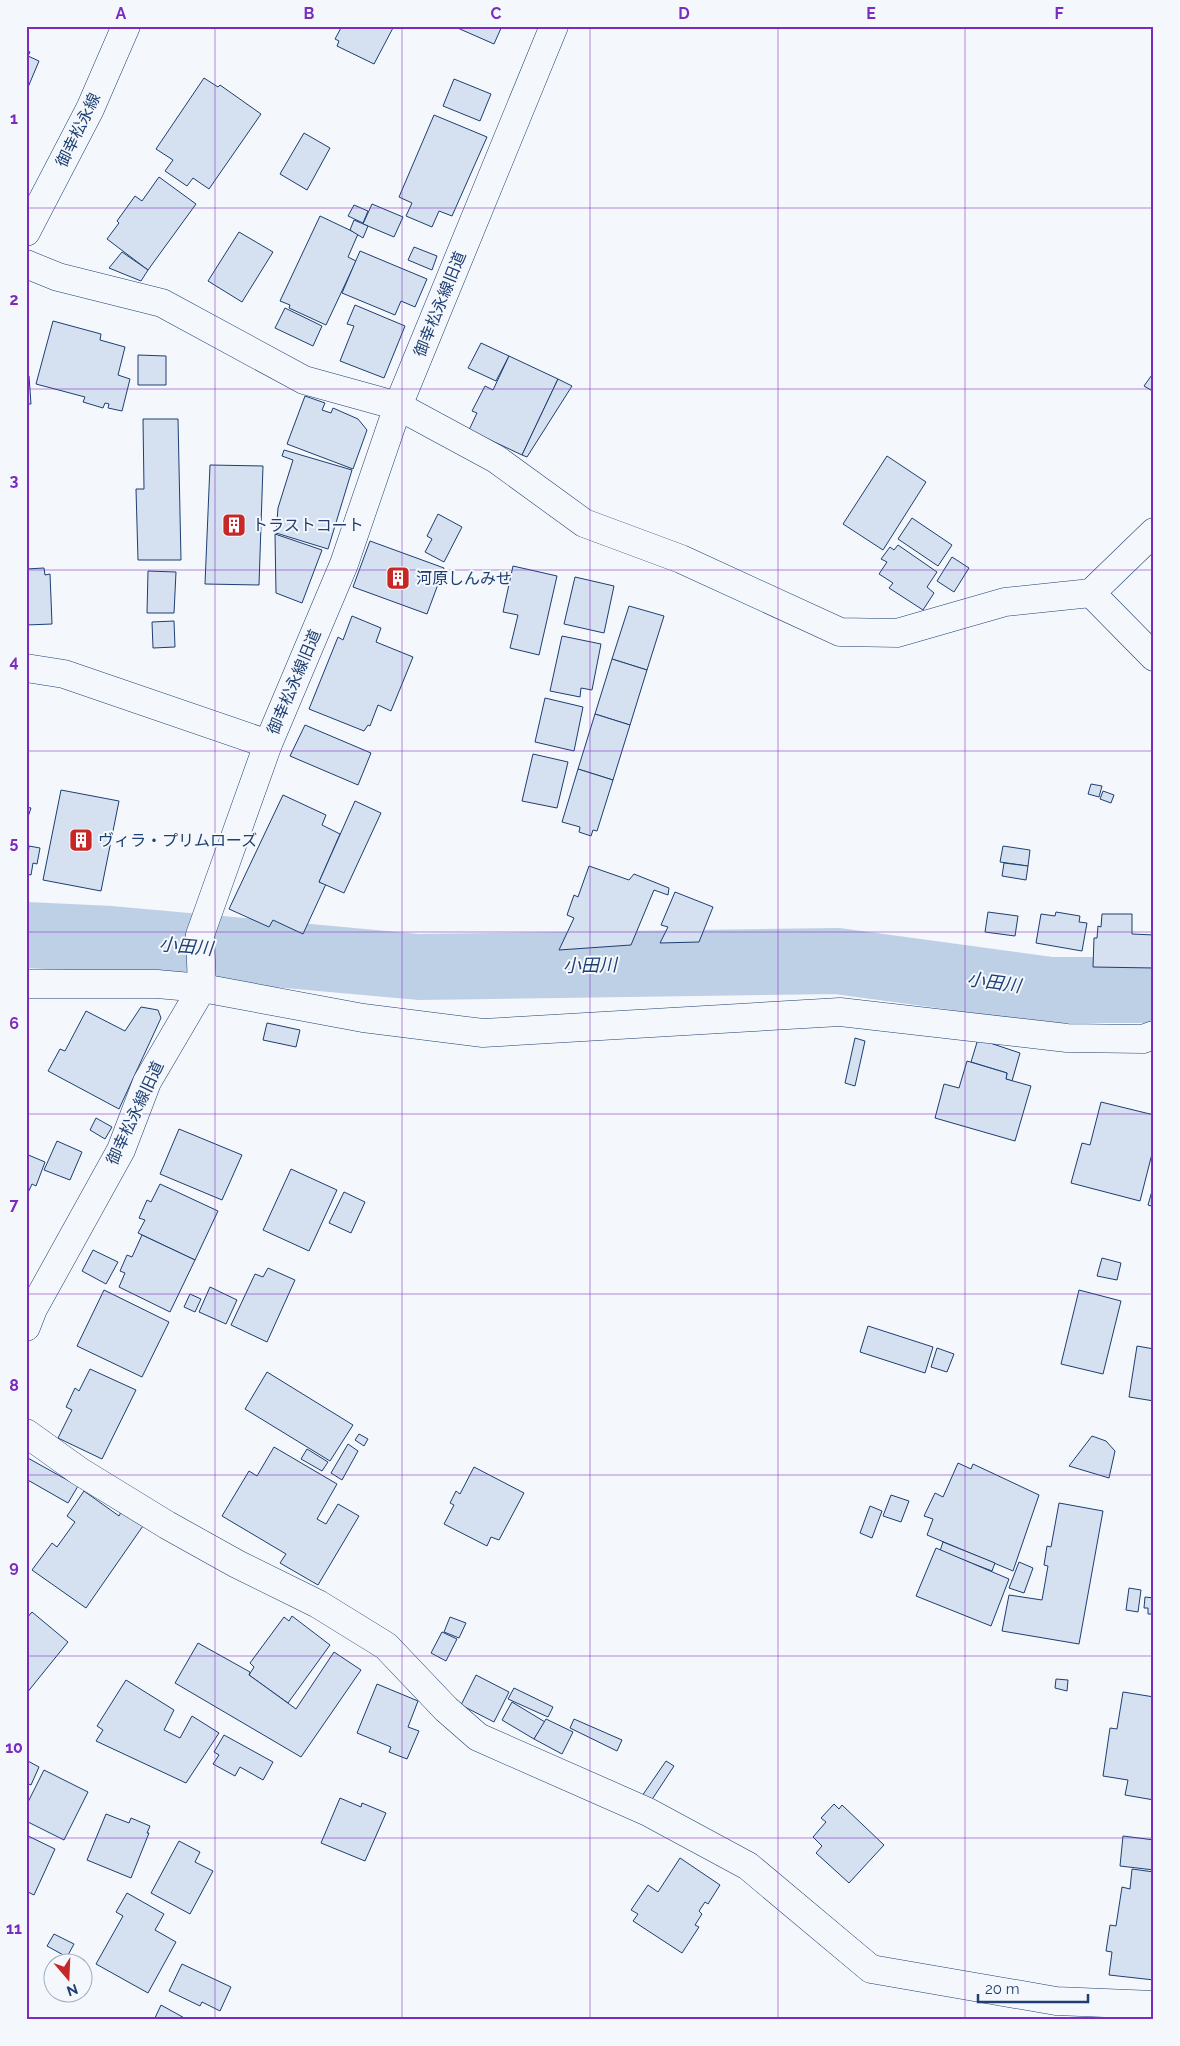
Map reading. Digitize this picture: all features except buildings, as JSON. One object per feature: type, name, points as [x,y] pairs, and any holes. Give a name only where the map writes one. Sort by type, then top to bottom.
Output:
[{"type":"street","name":"御幸松永線","points":[[26,232],[90,109],[126,26]]},
{"type":"street","name":"御幸松永線旧道","points":[[26,1327],[33,1310],[120,1150],[147,1082],[201,982],[200,935],[268,744],[344,564],[398,406],[554,26]]},
{"type":"street","points":[[26,264],[58,277],[162,303],[304,380],[398,406],[496,459],[584,523],[681,559],[840,632],[897,633],[1005,602],[1091,593],[1154,532]]},
{"type":"street","points":[[1091,593],[1154,657]]},
{"type":"street","points":[[26,668],[64,674],[268,744]]},
{"type":"street","points":[[26,984],[201,982],[363,1018],[483,1034],[840,1012],[1067,1038],[1143,1039],[1154,1035]]},
{"type":"street","points":[[26,1433],[79,1471],[167,1524],[237,1564],[318,1604],[386,1646],[446,1709],[478,1737],[648,1812],[748,1866],[871,1969],[1056,2000],[1154,2005]]},
{"type":"waterway","name":"小田川","points":[[26,935],[111,939],[419,967],[837,961],[1050,990],[1141,990],[1154,987]]},
{"type":"place","name":"トラストコート","points":[[234,525]]},
{"type":"place","name":"河原しんみせ","points":[[398,578]]},
{"type":"place","name":"ヴィラ・プリムローズ","points":[[81,840]]}]
